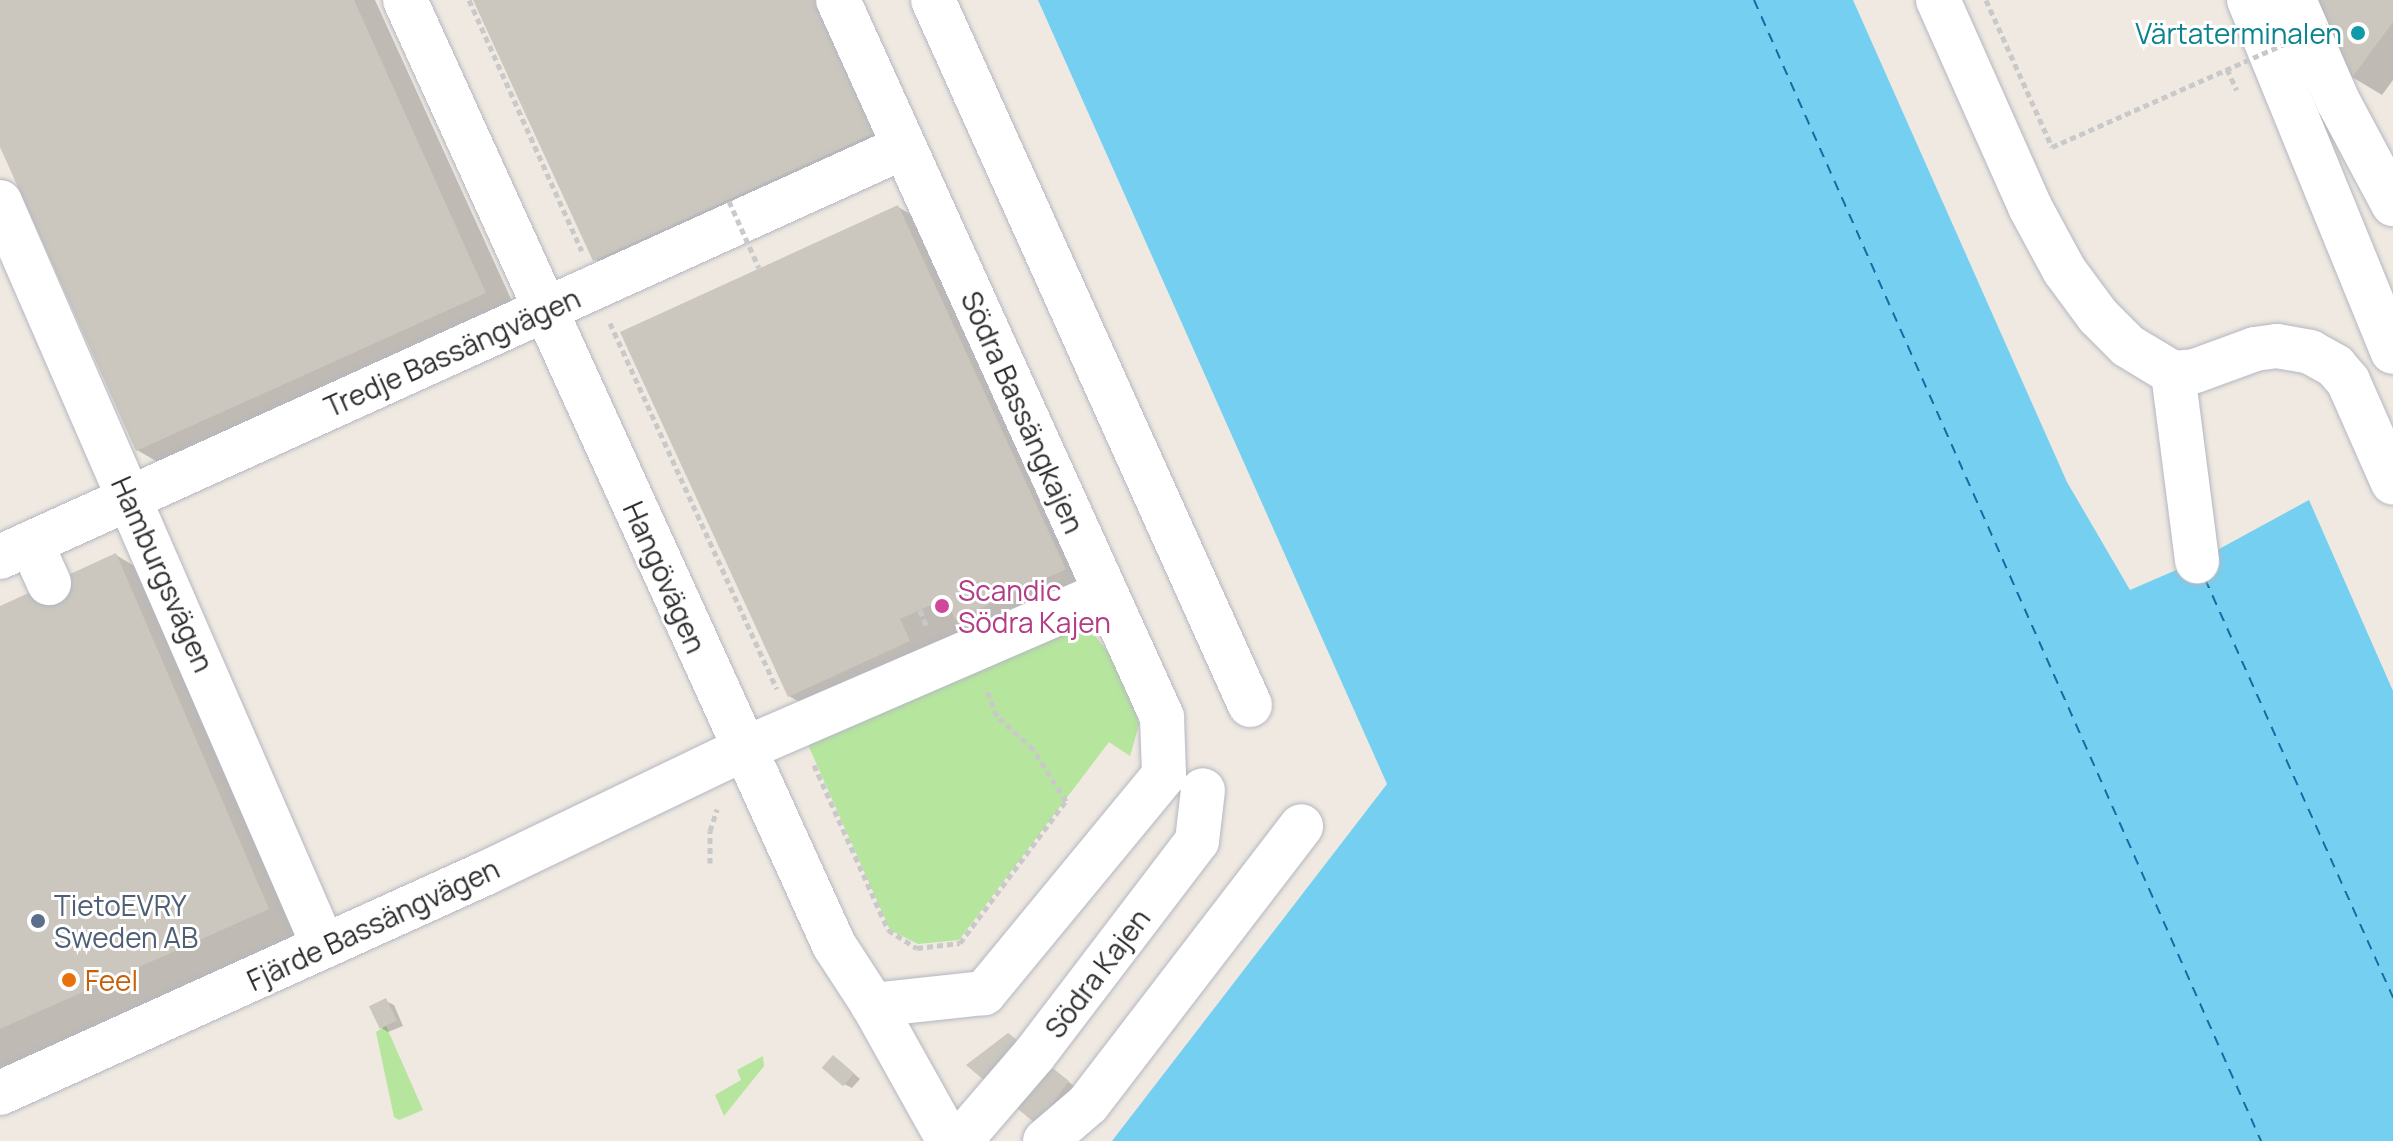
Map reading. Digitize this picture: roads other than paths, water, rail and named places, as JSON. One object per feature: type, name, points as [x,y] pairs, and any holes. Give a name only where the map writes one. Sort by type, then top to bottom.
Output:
[{"type":"street","name":"Hangövägen","points":[[405,0],[834,945],[873,1005],[949,1141]]},
{"type":"street","name":"Södra Bassängkajen","points":[[838,0],[1162,717],[1164,775],[984,993],[873,1005]]},
{"type":"street","points":[[933,0],[1250,705]]},
{"type":"street","points":[[1938,0],[2030,207],[2064,270],[2098,316],[2128,346],[2173,373],[2195,371],[2255,349],[2277,346],[2310,352],[2335,366],[2348,381],[2393,483]]},
{"type":"street","points":[[2249,0],[2393,352]]},
{"type":"street","points":[[2310,12],[2338,101],[2393,204]]},
{"type":"street","name":"Tredje Bassängvägen","points":[[16,550],[904,147]]},
{"type":"street","name":"Hamburgsvägen","points":[[0,202],[324,947]]},
{"type":"street","points":[[2173,373],[2197,561]]},
{"type":"street","points":[[16,550],[49,583]]},
{"type":"street","points":[[744,749],[788,711],[970,651],[1104,593]]},
{"type":"street","name":"Fjärde Bassängvägen","points":[[0,1093],[324,947],[744,749]]},
{"type":"street","name":"Södra Kajen","points":[[960,1141],[1034,1055],[1197,841],[1203,790]]},
{"type":"street","points":[[1045,1141],[1088,1104],[1301,826]]},
{"type":"water","points":[[1038,0],[1853,0],[2067,482],[2130,590],[2197,561],[2309,500],[2393,691],[2393,1141],[1112,1141],[1387,784]]},
{"type":"place","name":"Värtaterminalen","points":[[2358,33]]},
{"type":"place","name":"Scandic Södra Kajen","points":[[942,606]]},
{"type":"place","name":"TietoEVRY Sweden AB","points":[[38,921]]},
{"type":"place","name":"Feel","points":[[69,980]]}]
